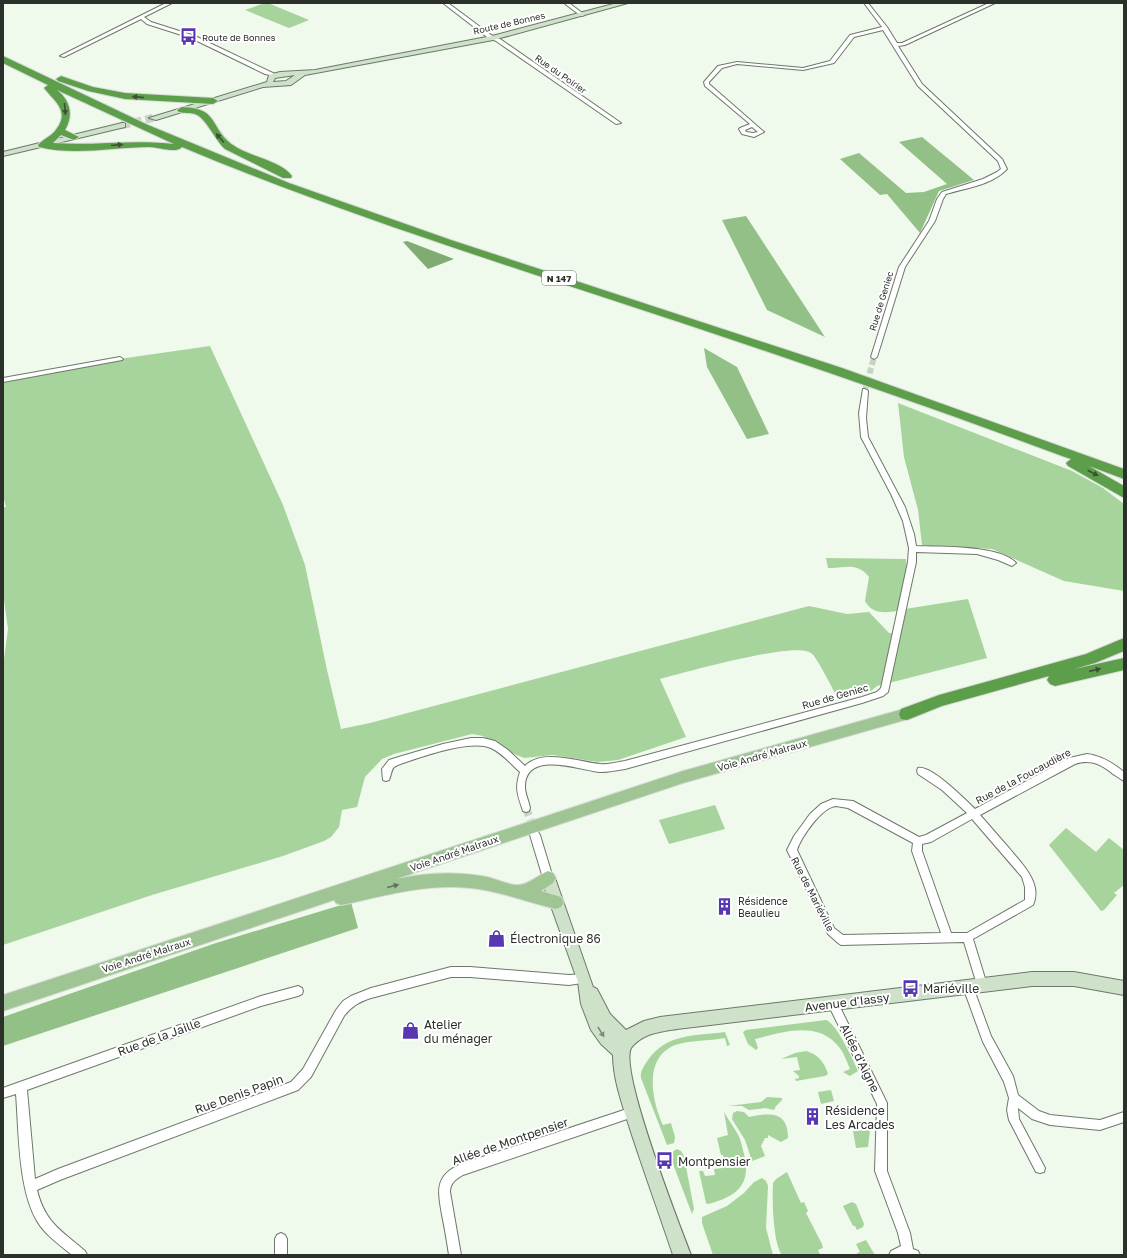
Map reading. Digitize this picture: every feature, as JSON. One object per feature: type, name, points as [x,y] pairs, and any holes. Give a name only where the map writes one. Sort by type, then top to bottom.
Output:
[{"type":"highway","name":"N 147","points":[[3,52],[35,72],[127,120],[235,165],[411,229],[902,393],[1124,474]]},
{"type":"highway","name":"N 147","points":[[3,59],[153,124],[289,179],[417,224],[865,372],[1124,465]]},
{"type":"highway","points":[[43,145],[55,137],[60,131],[66,114],[66,106],[56,93],[33,78],[35,72],[107,93],[213,101]]},
{"type":"highway","points":[[177,98],[184,103],[185,106],[182,110],[199,111],[210,122],[219,137],[228,146],[285,174],[289,179]]},
{"type":"highway","points":[[210,122],[207,108],[213,101]]},
{"type":"highway","points":[[60,131],[77,136],[73,143],[78,148]]},
{"type":"highway","points":[[43,145],[78,148],[137,144],[166,145],[182,148],[226,165],[235,165]]},
{"type":"highway","points":[[902,393],[1080,466],[1124,493]]},
{"type":"highway","points":[[977,690],[1105,648],[1124,637]]},
{"type":"highway","points":[[908,714],[939,700],[1090,660],[1124,644]]},
{"type":"highway","points":[[908,714],[1124,664]]},
{"type":"main road","name":"Voie André Malraux","points":[[3,1003],[683,777],[908,714]]},
{"type":"main road","points":[[517,892],[533,888],[548,878]]},
{"type":"main road","points":[[286,909],[402,884],[428,881],[471,881],[556,902]]},
{"type":"street","points":[[62,56],[170,3]]},
{"type":"street","name":"Rue du Poirier","points":[[445,3],[618,123]]},
{"type":"street","points":[[566,3],[583,15]]},
{"type":"street","name":"Route de Bonnes","points":[[271,79],[288,83],[291,77],[302,74],[494,38],[625,3]]},
{"type":"street","points":[[866,3],[896,45],[903,44],[993,3]]},
{"type":"street","points":[[141,17],[149,23],[193,36],[271,79],[262,85],[153,118]]},
{"type":"street","points":[[753,124],[707,85],[706,82],[717,69],[740,62],[806,68],[835,60],[852,36],[885,28]]},
{"type":"street","name":"Rue de Geniec","points":[[874,357],[902,267],[932,221],[940,199],[944,193],[991,177],[1000,173],[1004,168],[1000,160],[920,85],[896,45]]},
{"type":"street","points":[[3,154],[122,125]]},
{"type":"street","points":[[3,380],[120,359]]},
{"type":"street","name":"Rue de Geniec","points":[[525,771],[534,764],[554,760],[601,768],[625,764],[751,731],[882,693],[888,685],[912,562],[913,549],[911,533],[904,514],[864,435],[862,410],[865,392]]},
{"type":"street","points":[[913,549],[983,553],[996,555],[1012,563]]},
{"type":"street","points":[[386,777],[386,769],[392,763],[477,740],[493,744],[525,771],[520,785],[526,808]]},
{"type":"street","name":"Rue de la Foucaudière","points":[[974,815],[1072,761],[1084,757],[1100,760],[1124,777]]},
{"type":"street","points":[[921,771],[951,790],[1027,878],[1030,902],[968,938],[975,986],[987,1038],[1007,1074],[1014,1098],[1012,1110],[1014,1120],[1040,1168]]},
{"type":"street","name":"Rue de Mariéville","points":[[918,841],[850,804],[833,803],[827,804],[821,809],[795,842],[792,850],[831,931],[841,940],[968,938]]},
{"type":"street","points":[[948,938],[917,851],[918,841],[928,839],[974,815]]},
{"type":"street","points":[[535,835],[556,902],[584,980],[589,1004],[599,1030],[609,1042],[624,1046],[621,1070],[633,1112],[682,1255]]},
{"type":"street","name":"Rue Denis Papin","points":[[31,1187],[58,1175],[294,1086],[307,1073],[340,1013],[347,1004],[370,993],[450,972],[584,980]]},
{"type":"street","name":"Avenue d'Iassy","points":[[624,1046],[638,1030],[649,1026],[975,986],[1054,978],[1095,981],[1124,988]]},
{"type":"street","name":"Rue de la Jaille","points":[[3,1093],[261,1001],[298,991]]},
{"type":"street","name":"Allée d'Aigne","points":[[833,1004],[882,1103],[881,1171],[911,1254]]},
{"type":"street","points":[[21,1086],[33,1199],[41,1218],[81,1255]]},
{"type":"street","points":[[1014,1098],[1036,1114],[1050,1120],[1100,1125],[1124,1117]]},
{"type":"street","name":"Allée de Montpensier","points":[[455,1255],[444,1192],[445,1184],[451,1175],[461,1170],[633,1112]]},
{"type":"street","points":[[281,1255],[282,1239]]},
{"type":"street","name":"Allée d'Aigne","points":[[895,1255],[903,1252],[911,1254]]},
{"type":"shaded area","points":[[265,3],[309,20],[289,28],[245,10]]},
{"type":"shaded area","points":[[922,137],[974,180],[939,191],[920,233],[887,194],[880,195],[840,159],[859,153],[906,193],[924,192],[947,184],[899,142]]},
{"type":"shaded area","points":[[746,216],[825,337],[767,310],[722,220]]},
{"type":"shaded area","points":[[407,241],[454,259],[428,269],[403,242]]},
{"type":"shaded area","points":[[210,346],[283,505],[305,565],[341,729],[370,723],[809,606],[847,614],[869,612],[889,633],[898,634],[905,609],[968,599],[987,658],[877,686],[871,691],[836,695],[814,656],[811,653],[801,650],[762,654],[660,679],[686,737],[618,760],[598,762],[553,755],[524,758],[512,753],[483,736],[472,734],[394,754],[382,759],[365,777],[357,807],[342,810],[339,827],[331,837],[324,841],[283,856],[152,895],[3,945],[3,666],[8,629],[3,593],[3,507],[6,507],[3,496],[3,382],[126,358]]},
{"type":"shaded area","points":[[704,348],[737,367],[769,434],[747,439],[707,367]]},
{"type":"shaded area","points":[[898,403],[1072,471],[1103,488],[1124,504],[1124,591],[1064,581],[992,549],[922,545],[918,510],[904,457]]},
{"type":"shaded area","points":[[826,558],[906,559],[907,573],[897,611],[879,612],[871,608],[865,601],[869,577],[855,567],[828,568]]},
{"type":"shaded area","points":[[715,805],[725,829],[669,844],[659,820]]},
{"type":"shaded area","points":[[1066,828],[1096,852],[1109,838],[1124,850],[1124,885],[1114,893],[1117,895],[1104,910],[1101,911],[1049,845]]},
{"type":"shaded area","points":[[351,902],[358,928],[3,1046],[3,1017],[216,943]]},
{"type":"shaded area","points":[[826,1020],[840,1035],[858,1071],[850,1076],[843,1072],[850,1069],[841,1049],[831,1039],[821,1033],[800,1030],[766,1036],[755,1039],[758,1048],[756,1050],[748,1044],[743,1032],[746,1030]]},
{"type":"shaded area","points":[[725,1032],[730,1045],[727,1046],[725,1038],[681,1043],[665,1051],[658,1059],[654,1069],[653,1080],[656,1104],[663,1125],[671,1123],[675,1137],[674,1143],[667,1145],[641,1078],[643,1069],[648,1060],[656,1051],[673,1040],[692,1035]]},
{"type":"shaded area","points":[[806,1051],[814,1054],[820,1060],[825,1066],[828,1074],[825,1076],[796,1081],[795,1079],[799,1078],[799,1076],[793,1071],[800,1070],[797,1057],[781,1059],[795,1053]]},
{"type":"shaded area","points":[[831,1090],[834,1101],[821,1104],[818,1092]]},
{"type":"shaded area","points":[[767,1097],[782,1098],[782,1100],[774,1110],[765,1108],[749,1110],[742,1106],[728,1106],[761,1102]]},
{"type":"shaded area","points":[[737,1111],[744,1112],[749,1117],[770,1115],[781,1118],[785,1122],[788,1138],[781,1142],[768,1135],[768,1138],[765,1138],[761,1146],[765,1156],[752,1161],[745,1140],[732,1119],[733,1113]]},
{"type":"shaded area","points":[[724,1112],[740,1140],[746,1165],[746,1174],[744,1182],[734,1193],[727,1198],[708,1204],[706,1203],[699,1171],[703,1171],[705,1176],[715,1175],[714,1169],[723,1168],[723,1155],[721,1155],[717,1138],[728,1135]]},
{"type":"shaded area","points":[[870,1130],[868,1147],[856,1148],[853,1131]]},
{"type":"shaded area","points":[[677,1149],[681,1151],[684,1156],[694,1209],[692,1214],[670,1156],[670,1153]]},
{"type":"shaded area","points":[[787,1172],[801,1203],[804,1202],[808,1211],[806,1213],[822,1244],[823,1248],[818,1250],[820,1255],[782,1255],[779,1249],[774,1220],[773,1183],[776,1179]]},
{"type":"shaded area","points":[[762,1178],[766,1181],[768,1186],[766,1228],[773,1255],[713,1255],[702,1223],[702,1217],[727,1206],[744,1193],[754,1182]]},
{"type":"shaded area","points":[[852,1202],[856,1204],[864,1224],[863,1227],[857,1230],[855,1226],[853,1226],[843,1206]]},
{"type":"shaded area","points":[[866,1240],[875,1255],[858,1255],[857,1253],[860,1252],[856,1244]]},
{"type":"tunnel","points":[[122,125],[153,118]]},
{"type":"tunnel","points":[[865,391],[874,357]]},
{"type":"tunnel","points":[[526,808],[533,827]]},
{"type":"tunnel","points":[[532,826],[534,830]]},
{"type":"place","name":"Route de Bonnes","points":[[189,37]]},
{"type":"place","name":"Résidence Beaulieu","points":[[725,907]]},
{"type":"place","name":"Électronique 86","points":[[497,938]]},
{"type":"place","name":"Mariéville","points":[[910,988]]},
{"type":"place","name":"Atelier du ménager","points":[[411,1031]]},
{"type":"place","name":"Résidence Les Arcades","points":[[812,1117]]},
{"type":"place","name":"Montpensier","points":[[665,1161]]}]
